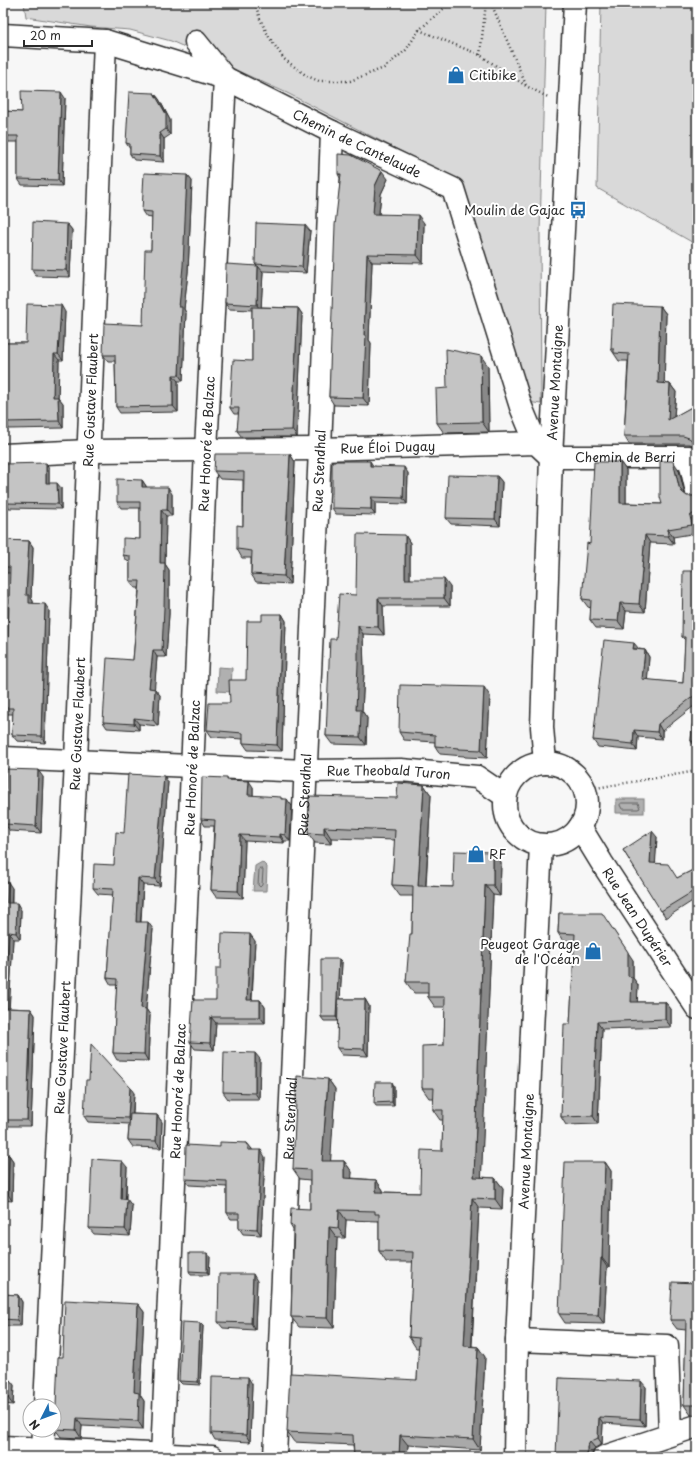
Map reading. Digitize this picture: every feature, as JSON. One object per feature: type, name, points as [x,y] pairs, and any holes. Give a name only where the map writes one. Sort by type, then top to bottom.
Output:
[{"type":"street","name":"Avenue Montaigne","points":[[545,763],[542,727],[543,450],[569,105],[575,3]]},
{"type":"street","name":"Chemin de Cantelaude","points":[[3,35],[105,41],[225,78],[332,132],[453,189],[521,407],[543,450]]},
{"type":"street","name":"Rue Gustave Flaubert","points":[[45,1398],[76,761],[105,41]]},
{"type":"street","points":[[196,42],[225,78]]},
{"type":"street","name":"Rue Honoré de Balzac","points":[[162,1456],[206,450],[225,78]]},
{"type":"street","name":"Rue Stendhal","points":[[275,1457],[320,449],[332,132]]},
{"type":"street","name":"Rue Éloi Dugay","points":[[3,455],[89,451],[320,449],[543,450]]},
{"type":"street","name":"Chemin de Berri","points":[[543,450],[689,458],[697,492]]},
{"type":"street","name":"Rue Theobald Turon","points":[[3,758],[306,771],[401,770],[477,776],[505,796]]},
{"type":"street","points":[[545,763],[558,764],[569,770],[578,779],[584,790],[587,802],[585,815],[580,827],[573,835],[563,841],[541,845],[528,841],[517,834],[509,823],[505,810],[505,796],[510,783],[519,772],[531,765],[545,763]]},
{"type":"street","name":"Rue Jean Dupérier","points":[[580,827],[697,1008]]},
{"type":"street","name":"Avenue Montaigne","points":[[515,1457],[517,1340],[541,845]]},
{"type":"street","points":[[517,1340],[667,1346],[670,1434]]},
{"type":"street","points":[[604,1457],[697,1426]]},
{"type":"street","points":[[3,1447],[44,1440],[162,1456],[212,1457]]},
{"type":"path","points":[[255,3],[263,25],[284,59],[307,76],[319,81],[350,81],[384,68],[406,50],[419,30],[450,3]]},
{"type":"path","points":[[480,55],[486,3]]},
{"type":"path","points":[[491,3],[526,86]]},
{"type":"path","points":[[419,30],[480,55],[526,86],[549,98],[569,105]]},
{"type":"path","points":[[584,790],[697,771]]},
{"type":"shaded area","points":[[24,3],[546,3],[540,232],[541,404],[528,402],[451,177],[287,93],[171,41],[130,30],[91,27],[26,17]]},
{"type":"shaded area","points":[[601,3],[697,3],[697,245],[597,188]]},
{"type":"water","points":[[218,667],[232,668],[231,692],[217,691]]},
{"type":"water","points":[[616,799],[644,799],[644,813],[616,813]]},
{"type":"water","points":[[262,862],[267,867],[266,891],[253,891],[255,866]]},
{"type":"building","points":[[21,91],[61,92],[58,180],[18,179],[18,136],[3,136],[3,111],[22,112]]},
{"type":"building","points":[[129,92],[154,93],[166,114],[166,129],[160,133],[160,156],[130,154],[130,144],[126,143]]},
{"type":"building","points":[[338,154],[351,155],[382,171],[375,186],[373,214],[418,215],[417,255],[367,254],[364,335],[366,335],[363,398],[329,397],[335,225],[341,174],[338,174]]},
{"type":"building","points":[[144,173],[187,175],[183,266],[179,307],[182,307],[179,375],[173,375],[173,406],[116,407],[115,355],[103,355],[104,323],[143,325],[145,250],[151,250],[152,212],[142,211]]},
{"type":"building","points":[[33,222],[67,224],[66,270],[32,269]]},
{"type":"building","points":[[256,223],[305,225],[302,267],[255,264]]},
{"type":"building","points":[[226,264],[258,266],[257,305],[225,303]]},
{"type":"building","points":[[27,304],[61,305],[58,354],[54,354],[53,397],[58,397],[59,421],[4,422],[3,343],[26,343]]},
{"type":"building","points":[[613,304],[660,306],[658,383],[670,384],[668,420],[697,404],[697,453],[696,446],[693,441],[683,436],[624,436],[629,354],[614,353],[614,349],[611,349]]},
{"type":"building","points":[[252,307],[298,308],[292,430],[237,431],[239,408],[230,408],[233,360],[252,361]]},
{"type":"building","points":[[446,349],[481,356],[482,422],[437,423],[436,389],[447,388]]},
{"type":"building","points":[[215,454],[290,454],[284,576],[251,574],[252,551],[237,549],[237,525],[243,526],[244,472],[214,471]]},
{"type":"building","points":[[332,461],[370,461],[370,466],[404,467],[403,498],[371,497],[371,509],[332,508]]},
{"type":"building","points":[[660,461],[673,461],[679,487],[682,492],[687,496],[697,495],[697,511],[690,516],[692,525],[668,529],[668,536],[645,535],[639,604],[620,603],[618,621],[590,620],[591,600],[582,599],[587,543],[590,544],[594,462],[620,462],[620,503],[662,504],[660,497]]},
{"type":"building","points":[[46,463],[46,483],[57,483],[58,504],[5,503],[4,464]]},
{"type":"building","points":[[448,475],[497,476],[495,519],[446,518]]},
{"type":"building","points":[[117,479],[142,480],[142,487],[168,487],[167,510],[161,510],[160,563],[165,563],[162,650],[153,650],[149,688],[155,689],[153,720],[134,718],[134,724],[103,722],[107,658],[133,660],[140,581],[130,581],[130,556],[123,555],[123,538],[140,539],[140,502],[117,502]]},
{"type":"building","points":[[357,534],[405,535],[405,579],[444,579],[444,598],[378,598],[378,627],[358,626],[356,710],[361,710],[360,737],[326,736],[330,639],[336,639],[339,594],[356,595]]},
{"type":"building","points":[[3,540],[29,541],[26,595],[29,595],[29,603],[45,604],[41,736],[12,735],[13,708],[3,708],[3,637],[8,637],[10,567],[3,567]]},
{"type":"building","points":[[683,571],[697,571],[697,742],[691,741],[695,695],[658,724],[657,732],[634,730],[633,744],[593,740],[604,640],[634,643],[633,649],[645,650],[642,679],[683,683],[685,637],[682,637]]},
{"type":"building","points":[[262,614],[282,614],[277,745],[243,743],[243,733],[207,730],[209,703],[230,703],[229,680],[246,680],[247,621],[262,621]]},
{"type":"building","points":[[400,685],[484,687],[481,750],[435,746],[435,735],[399,732]]},
{"type":"building","points":[[6,769],[38,770],[36,826],[5,824]]},
{"type":"building","points":[[128,774],[164,776],[155,879],[138,878],[136,922],[148,922],[141,1008],[146,1009],[144,1054],[113,1053],[117,979],[107,978],[113,889],[93,888],[94,864],[114,865],[116,832],[124,833]]},
{"type":"building","points":[[202,777],[249,781],[248,795],[281,797],[281,799],[287,799],[285,835],[280,834],[280,837],[240,835],[238,891],[211,890],[215,820],[201,819]]},
{"type":"building","points":[[398,783],[424,785],[418,886],[453,887],[454,851],[493,852],[493,885],[485,885],[474,1177],[495,1178],[495,1199],[472,1198],[464,1346],[478,1347],[473,1439],[400,1435],[399,1457],[354,1457],[353,1435],[287,1432],[290,1373],[417,1380],[419,1338],[409,1337],[413,1252],[379,1251],[379,1214],[375,1214],[375,1211],[339,1210],[338,1228],[329,1227],[327,1318],[291,1317],[294,1226],[290,1225],[291,1208],[310,1209],[310,1170],[293,1169],[297,1076],[328,1079],[322,1161],[344,1161],[344,1178],[376,1180],[376,1192],[420,1193],[421,1150],[442,1151],[443,1110],[433,1110],[434,1088],[422,1088],[422,1046],[444,1045],[445,997],[428,997],[428,982],[406,982],[410,934],[412,934],[413,886],[392,885],[395,830],[324,827],[324,834],[308,833],[309,796],[397,798]]},
{"type":"building","points":[[652,831],[650,863],[668,864],[677,878],[697,868],[697,889],[661,911],[623,850]]},
{"type":"building","points":[[3,882],[8,882],[7,903],[17,903],[16,933],[9,932],[4,1007],[3,1007]]},
{"type":"building","points":[[559,913],[602,913],[628,952],[628,976],[632,977],[631,1002],[665,1002],[665,1019],[597,1022],[593,1116],[561,1117],[564,1024],[570,1024],[575,934],[558,933]]},
{"type":"building","points":[[222,933],[250,934],[247,1000],[260,1000],[260,1017],[211,1017],[210,1043],[190,1042],[193,1000],[216,1000],[216,968],[221,968]]},
{"type":"building","points":[[321,959],[339,959],[336,1017],[321,1017]]},
{"type":"building","points":[[338,999],[365,999],[364,1049],[337,1048]]},
{"type":"building","points":[[3,1008],[31,1009],[27,1120],[3,1120]]},
{"type":"building","points":[[91,1044],[130,1087],[128,1118],[84,1116],[86,1080],[89,1080]]},
{"type":"building","points":[[224,1052],[255,1053],[255,1093],[223,1092]]},
{"type":"building","points":[[375,1082],[392,1082],[392,1102],[374,1103]]},
{"type":"building","points":[[130,1114],[157,1115],[156,1141],[128,1140]]},
{"type":"building","points":[[220,1142],[247,1143],[248,1150],[261,1150],[257,1229],[239,1228],[239,1213],[227,1213],[227,1181],[185,1179],[186,1145],[220,1147]]},
{"type":"building","points":[[3,1155],[9,1155],[8,1194],[3,1194]]},
{"type":"building","points":[[92,1159],[122,1161],[121,1199],[127,1199],[125,1229],[89,1228]]},
{"type":"building","points":[[565,1162],[605,1162],[602,1258],[598,1315],[559,1314]]},
{"type":"building","points":[[189,1253],[207,1253],[207,1272],[189,1271]]},
{"type":"building","points":[[219,1274],[253,1274],[251,1323],[218,1322]]},
{"type":"building","points":[[672,1282],[697,1283],[697,1404],[695,1405],[684,1405],[686,1320],[670,1320]]},
{"type":"building","points":[[3,1294],[18,1295],[17,1320],[3,1319]]},
{"type":"building","points":[[65,1300],[138,1304],[134,1392],[139,1393],[138,1421],[77,1418],[76,1430],[62,1429],[62,1398],[56,1398],[58,1357],[63,1357]]},
{"type":"building","points":[[182,1322],[200,1323],[198,1382],[179,1381]]},
{"type":"building","points":[[212,1376],[248,1377],[246,1435],[211,1433]]},
{"type":"building","points":[[3,1378],[9,1378],[8,1398],[3,1398]]},
{"type":"building","points":[[559,1378],[641,1381],[640,1419],[599,1417],[598,1438],[590,1442],[587,1447],[587,1454],[589,1457],[556,1457]]},
{"type":"place","name":"Citibike","points":[[456,75]]},
{"type":"place","name":"Moulin de Gajac","points":[[578,210]]},
{"type":"place","name":"RF","points":[[476,854]]},
{"type":"place","name":"Peugeot Garage de l'Océan","points":[[593,951]]}]
